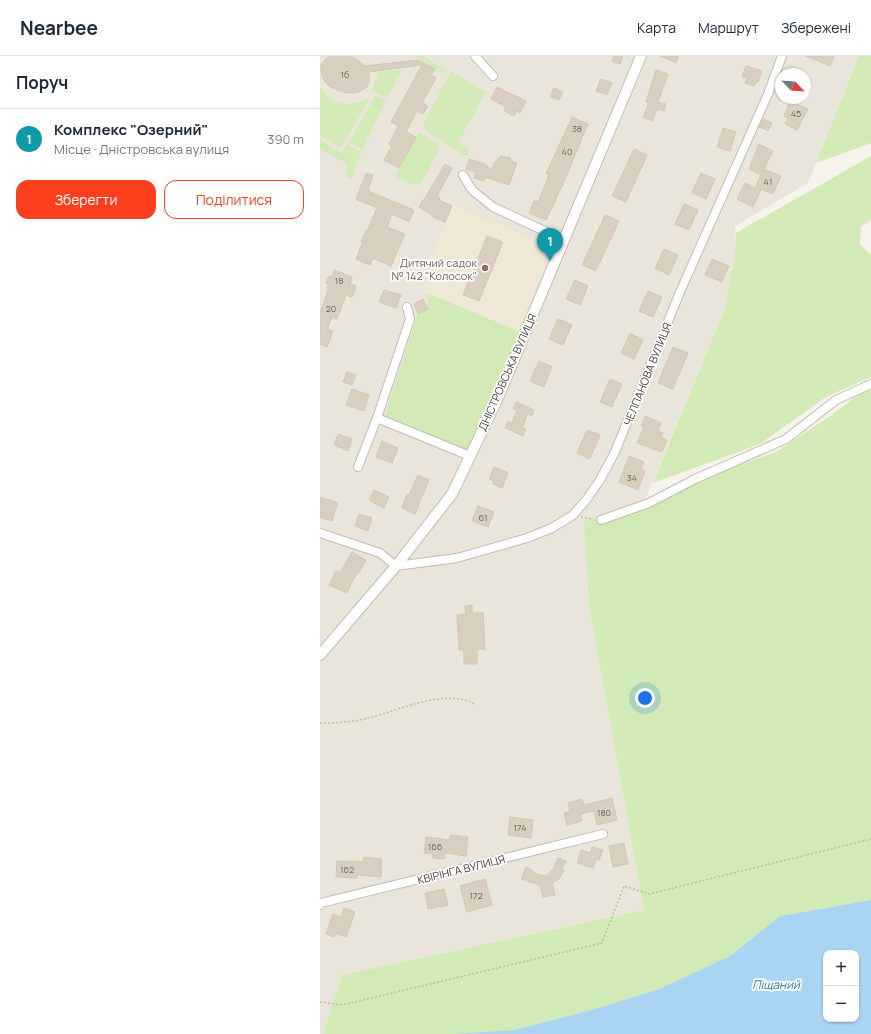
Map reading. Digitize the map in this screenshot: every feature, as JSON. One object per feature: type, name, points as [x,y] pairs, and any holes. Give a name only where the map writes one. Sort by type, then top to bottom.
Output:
[{"type":"street","points":[[475,56],[493,76]]},
{"type":"street","name":"ДНІСТРОВСЬКА ВУЛИЦЯ","points":[[320,656],[396,566],[452,494],[497,400],[641,56]]},
{"type":"street","name":"ЧЕЛПАНОВА ВУЛИЦЯ","points":[[396,566],[457,558],[513,542],[552,528],[573,515],[587,499],[615,452],[680,292],[768,94],[782,56]]},
{"type":"street","points":[[463,175],[472,190],[493,207],[564,240]]},
{"type":"street","points":[[358,467],[377,418],[410,319],[406,307]]},
{"type":"street","points":[[601,520],[649,503],[695,479],[786,439],[836,400],[871,384]]},
{"type":"street","points":[[377,418],[470,456]]},
{"type":"street","points":[[320,533],[380,553],[396,566]]},
{"type":"street","name":"КВІРІНГА ВУЛИЦЯ","points":[[320,905],[320,903],[603,834]]},
{"type":"path","points":[[573,515],[601,520]]},
{"type":"path","points":[[320,723],[346,722],[368,718],[420,703],[440,699],[460,699],[470,701],[476,705]]},
{"type":"path","points":[[320,1002],[342,1005],[602,943],[624,886],[649,894],[871,839]]},
{"type":"shaded area","points":[[320,56],[859,56],[808,183],[735,226],[736,253],[733,278],[725,308],[647,496],[589,606],[644,910],[342,975],[323,1034],[320,1034]]},
{"type":"shaded area","name":"Дитячий садок № 142 \"Колосок\"","points":[[453,206],[553,248],[518,331],[418,289]]},
{"type":"green space","points":[[415,56],[423,56],[447,71],[444,73]]},
{"type":"green space","points":[[859,56],[871,56],[871,143],[816,163]]},
{"type":"green space","points":[[402,70],[387,98],[372,91],[378,72]]},
{"type":"green space","points":[[451,71],[486,92],[459,141],[469,150],[466,156],[426,131],[424,125],[425,120]]},
{"type":"green space","points":[[320,87],[330,98],[342,103],[356,103],[370,98],[341,148],[320,136]]},
{"type":"green space","points":[[375,96],[385,101],[363,150],[349,142]]},
{"type":"green space","points":[[419,132],[437,143],[440,149],[421,183],[414,185],[395,176]]},
{"type":"green space","points":[[320,140],[342,153],[347,144],[362,152],[357,162],[352,179],[346,177],[347,164],[320,149]]},
{"type":"green space","points":[[871,156],[871,220],[861,226],[860,244],[871,255],[871,377],[826,397],[760,444],[653,483],[725,308],[731,272],[735,262],[736,233]]},
{"type":"green space","points":[[427,293],[518,331],[519,336],[494,399],[469,451],[385,416],[418,313],[428,309]]},
{"type":"green space","points":[[871,390],[871,900],[780,916],[730,956],[659,989],[595,1009],[514,1030],[451,1034],[323,1034],[342,975],[644,910],[589,606],[584,521],[776,452],[863,392]]},
{"type":"water","name":"Піщаний","points":[[871,900],[871,1034],[451,1034],[514,1030],[595,1009],[659,989],[730,956],[780,916]]},
{"type":"building","points":[[331,56],[350,56],[365,66],[418,60],[435,69],[431,75],[436,78],[422,103],[428,106],[423,114],[417,111],[406,132],[416,137],[399,168],[384,160],[392,146],[389,144],[398,126],[391,122],[422,65],[369,72],[367,87],[357,93],[347,93],[332,88],[326,83],[322,76],[321,64]]},
{"type":"building","points":[[614,56],[623,56],[620,64],[612,61]]},
{"type":"building","points":[[660,56],[679,56],[676,63]]},
{"type":"building","points":[[806,56],[834,56],[830,66]]},
{"type":"building","points":[[746,66],[762,71],[758,82],[756,82],[754,86],[745,83],[747,78],[742,76]]},
{"type":"building","points":[[656,70],[668,74],[658,102],[666,104],[664,111],[657,109],[652,121],[643,117],[649,103],[646,102]]},
{"type":"building","points":[[601,79],[612,83],[607,95],[596,91]]},
{"type":"building","points":[[497,87],[526,101],[520,113],[517,111],[514,116],[504,111],[506,107],[491,99]]},
{"type":"building","points":[[554,88],[563,92],[559,100],[550,97]]},
{"type":"building","points":[[789,104],[797,104],[808,109],[797,130],[785,124],[788,118],[784,116]]},
{"type":"building","points":[[572,117],[588,124],[564,182],[546,220],[529,213],[534,201],[538,202],[549,175],[546,174]]},
{"type":"building","points":[[763,119],[772,123],[768,131],[759,127]]},
{"type":"building","points":[[723,128],[736,132],[730,151],[717,147]]},
{"type":"building","points":[[759,144],[773,151],[764,169],[781,176],[773,194],[761,189],[753,207],[737,199],[745,183],[755,188],[761,175],[749,169]]},
{"type":"building","points":[[634,149],[647,155],[626,202],[612,196]]},
{"type":"building","points":[[501,156],[511,158],[510,161],[517,163],[509,185],[485,177],[484,181],[474,178],[476,172],[466,169],[469,159],[485,164],[492,170],[495,162]]},
{"type":"building","points":[[445,164],[452,168],[437,196],[440,198],[439,200],[452,206],[445,222],[433,217],[419,207]]},
{"type":"building","points":[[366,173],[373,175],[368,191],[414,210],[409,222],[392,214],[387,227],[405,234],[391,266],[373,258],[370,265],[356,259],[363,242],[361,241],[377,208],[356,199]]},
{"type":"building","points":[[701,173],[715,179],[706,199],[692,193]]},
{"type":"building","points":[[684,204],[698,210],[689,230],[675,224]]},
{"type":"building","points":[[605,215],[619,221],[596,271],[582,265]]},
{"type":"building","points":[[487,236],[503,242],[479,301],[463,295]]},
{"type":"building","points":[[664,249],[678,255],[669,275],[655,268]]},
{"type":"building","points":[[712,259],[729,266],[722,282],[705,275]]},
{"type":"building","points":[[334,270],[352,277],[350,284],[356,286],[352,297],[346,295],[337,319],[332,317],[327,329],[333,331],[327,347],[320,344],[320,313],[329,288],[327,288],[329,284],[326,283],[329,276],[332,277]]},
{"type":"building","points":[[575,280],[588,286],[580,305],[566,299]]},
{"type":"building","points":[[384,290],[401,295],[396,308],[379,302]]},
{"type":"building","points":[[648,291],[662,297],[653,317],[639,311]]},
{"type":"building","points":[[423,299],[428,309],[418,313],[414,304]]},
{"type":"building","points":[[558,319],[572,325],[563,345],[549,339]]},
{"type":"building","points":[[630,333],[643,340],[634,359],[621,353]]},
{"type":"building","points":[[673,347],[688,353],[673,389],[658,383]]},
{"type":"building","points":[[539,361],[552,367],[544,387],[530,381]]},
{"type":"building","points":[[347,372],[356,375],[352,385],[343,382]]},
{"type":"building","points":[[610,379],[622,384],[612,407],[600,402]]},
{"type":"building","points":[[352,389],[369,395],[364,411],[346,405]]},
{"type":"building","points":[[516,402],[534,410],[532,416],[528,414],[522,428],[526,429],[523,436],[505,428],[508,421],[512,423],[517,410],[513,409]]},
{"type":"building","points":[[645,416],[661,423],[658,431],[663,433],[661,437],[667,440],[662,452],[637,443],[644,427],[641,426]]},
{"type":"building","points":[[587,430],[600,435],[590,459],[577,453]]},
{"type":"building","points":[[338,434],[352,439],[348,451],[334,445]]},
{"type":"building","points":[[382,441],[398,448],[392,463],[376,457]]},
{"type":"building","points":[[629,456],[644,462],[641,469],[645,471],[638,490],[619,482]]},
{"type":"building","points":[[494,467],[508,473],[502,488],[493,484],[494,481],[489,479]]},
{"type":"building","points":[[418,475],[429,480],[415,514],[402,508],[407,494],[409,495]]},
{"type":"building","points":[[374,490],[389,497],[384,508],[369,500]]},
{"type":"building","points":[[320,497],[338,503],[332,521],[320,517]]},
{"type":"building","points":[[478,506],[494,512],[488,527],[472,521]]},
{"type":"building","points":[[359,514],[372,518],[368,531],[355,526]]},
{"type":"building","points":[[352,552],[366,560],[359,573],[357,572],[347,593],[329,585],[336,571],[340,573]]},
{"type":"building","points":[[472,605],[472,613],[483,613],[485,649],[477,649],[477,664],[464,664],[464,650],[459,650],[457,615],[466,614],[465,606]]},
{"type":"building","points":[[612,798],[617,820],[597,825],[594,811],[580,814],[582,821],[567,825],[564,813],[570,811],[568,803],[582,799],[584,805]]},
{"type":"building","points":[[510,817],[533,820],[531,838],[508,835]]},
{"type":"building","points":[[450,835],[468,837],[466,856],[445,853],[444,859],[433,858],[433,854],[424,853],[426,837],[450,840]]},
{"type":"building","points":[[624,843],[628,864],[613,867],[609,846]]},
{"type":"building","points":[[592,847],[603,850],[599,860],[596,859],[593,868],[577,863],[581,850],[590,853]]},
{"type":"building","points":[[364,857],[382,859],[381,877],[357,875],[357,878],[336,877],[337,861],[363,862]]},
{"type":"building","points":[[558,858],[566,861],[562,869],[564,871],[558,880],[552,883],[555,895],[543,897],[540,885],[521,879],[526,867],[536,874],[546,876],[554,868]]},
{"type":"building","points":[[485,879],[492,905],[467,912],[460,886]]},
{"type":"building","points":[[444,889],[448,905],[428,909],[425,893]]},
{"type":"building","points":[[344,908],[355,912],[346,937],[336,933],[334,937],[326,934],[333,914],[341,917]]},
{"type":"place","name":"Комплекс \"Озерний\"","points":[[550,261]]},
{"type":"place","name":"Дитячий садок № 142 \"Колосок\"","points":[[485,268]]}]
